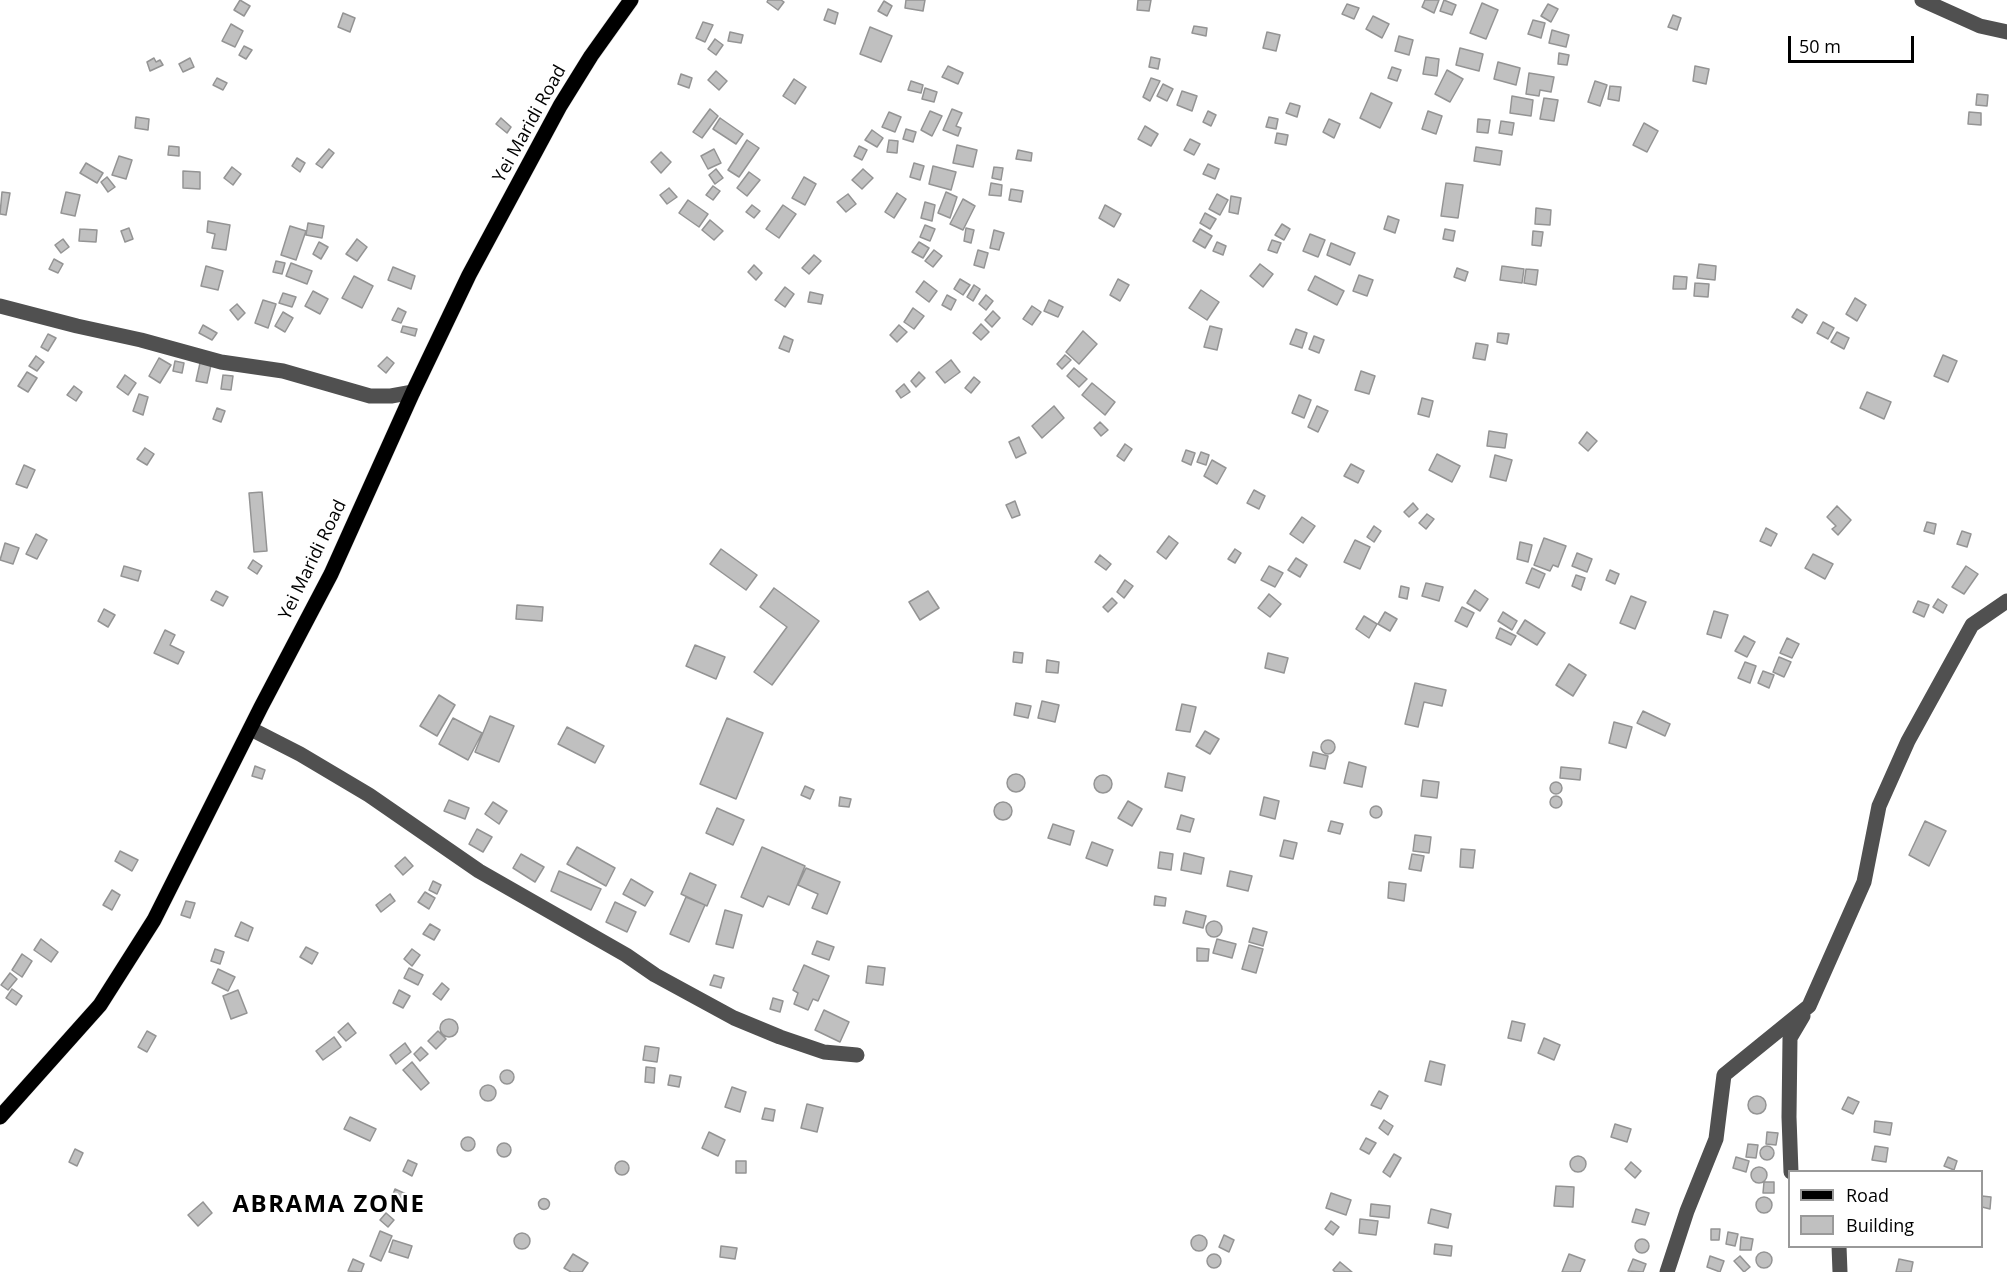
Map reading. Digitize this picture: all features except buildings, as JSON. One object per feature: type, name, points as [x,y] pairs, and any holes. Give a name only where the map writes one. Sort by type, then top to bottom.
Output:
[{"type":"main road","name":"Yei Maridi Road","points":[[0,1117],[100,1005],[154,920],[261,706],[331,574],[413,392],[469,275],[560,106],[591,56],[631,0]]},
{"type":"street","points":[[1922,0],[1980,26],[2007,32]]},
{"type":"street","points":[[0,306],[221,362],[283,370],[370,396],[392,396],[413,392]]},
{"type":"street","points":[[1791,1170],[1790,1038],[1809,1006],[1864,882],[1879,806],[1908,741],[1972,626],[2007,601]]},
{"type":"street","points":[[251,729],[300,754],[369,795],[479,871],[626,955],[655,975],[734,1018],[824,1052],[857,1055]]},
{"type":"street","points":[[1667,1272],[1687,1211],[1716,1138],[1724,1076],[1809,1006]]},
{"type":"street","points":[[1839,1248],[1840,1272]]},
{"type":"district","name":"ABRAMA ZONE","points":[[329,1205]]}]
